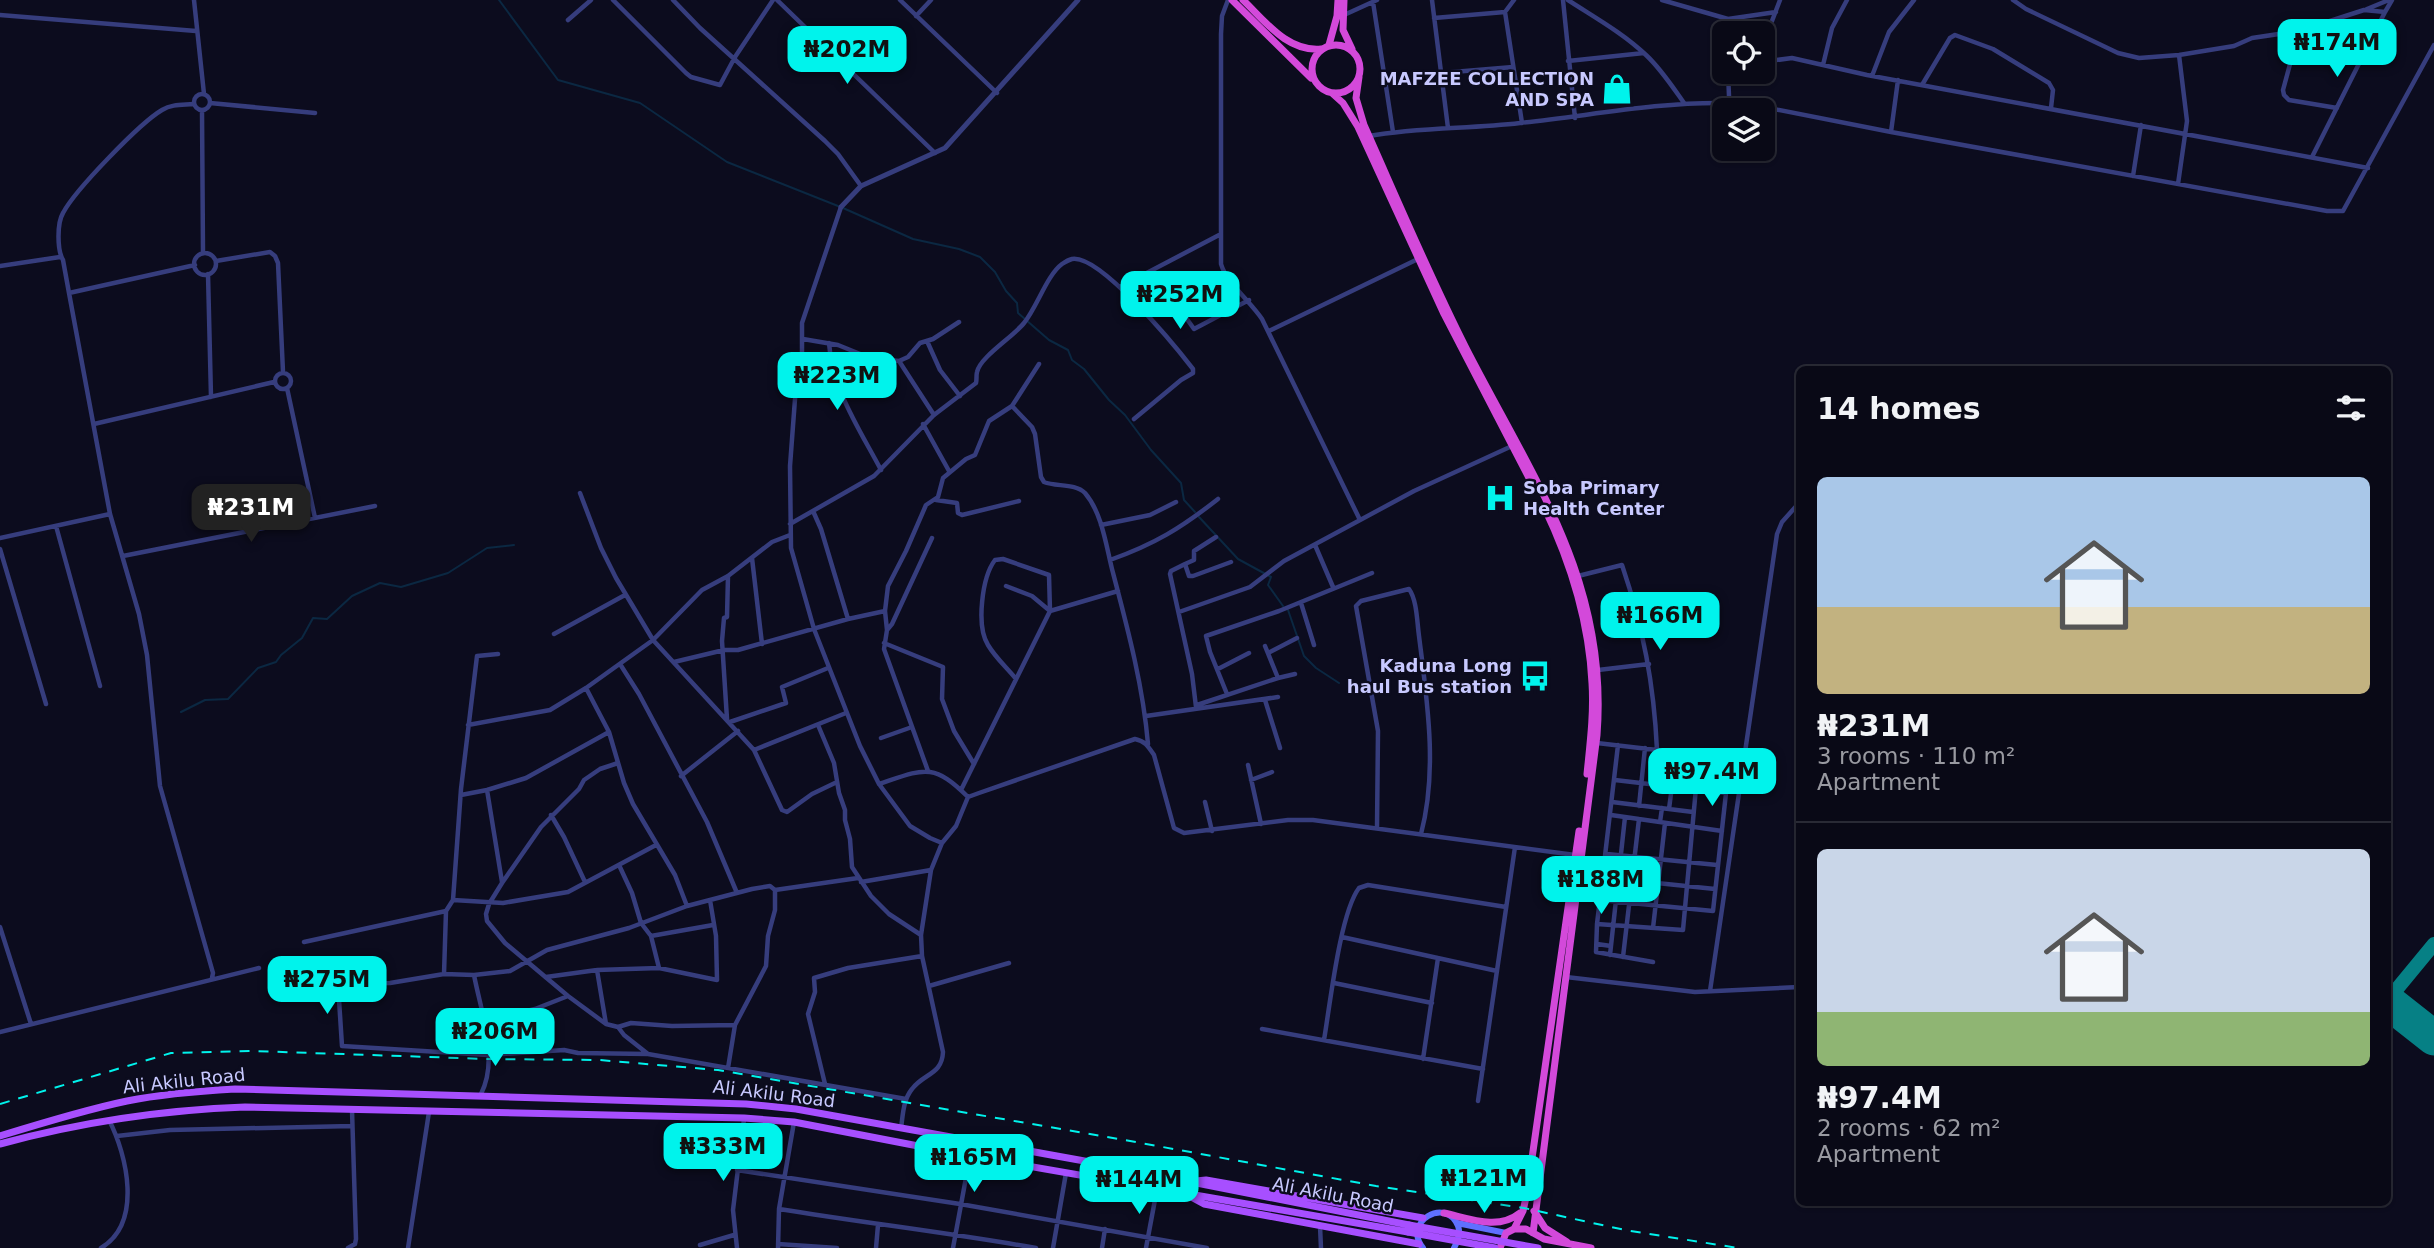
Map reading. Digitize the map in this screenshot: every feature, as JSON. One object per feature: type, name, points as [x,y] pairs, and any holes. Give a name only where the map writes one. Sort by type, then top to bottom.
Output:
[{"type":"highway","points":[[1230,0],[1301,66],[1318,86],[1343,103],[1358,127],[1418,259],[1546,510],[1576,586],[1590,649],[1591,727],[1584,799],[1527,1193],[1523,1210],[1497,1248]]},
{"type":"highway","points":[[1243,0],[1288,41],[1305,48],[1338,44],[1354,52]]},
{"type":"highway","points":[[1318,86],[1311,70],[1316,55],[1325,47],[1337,16],[1338,0]]},
{"type":"highway","points":[[1344,0],[1344,37],[1360,68],[1356,91],[1369,136],[1460,334],[1554,516],[1578,576],[1590,619],[1598,670],[1599,712],[1596,743],[1534,1211],[1535,1235],[1539,1248]]},
{"type":"highway","points":[[1333,94],[1349,90],[1359,77]]},
{"type":"highway","points":[[1444,1213],[1503,1223],[1523,1210]]},
{"type":"highway","points":[[1534,1211],[1545,1228],[1571,1244]]},
{"type":"highway","points":[[1510,1231],[1526,1229],[1535,1235],[1591,1248]]},
{"type":"main road","name":"Ali Akilu Road","points":[[0,1136],[128,1101],[235,1089],[481,1094],[746,1104],[796,1109],[1185,1181],[1497,1248]]},
{"type":"main road","points":[[576,1115],[577,1097]]},
{"type":"main road","name":"Ali Akilu Road","points":[[0,1144],[108,1119],[245,1107],[744,1118],[794,1122],[1157,1189],[1539,1248]]},
{"type":"main road","points":[[1185,1181],[1206,1180],[1423,1218]]},
{"type":"main road","points":[[1184,1193],[1204,1204],[1421,1246]]},
{"type":"main road","points":[[1421,1246],[1417,1235],[1423,1218],[1433,1213],[1444,1213],[1457,1223],[1460,1232],[1454,1248]]},
{"type":"main road","points":[[1457,1223],[1510,1231]]},
{"type":"street","points":[[194,0],[204,94],[210,103]]},
{"type":"street","points":[[568,20],[591,0]]},
{"type":"street","points":[[613,0],[691,77],[720,85],[735,57],[775,0],[935,153]]},
{"type":"street","points":[[674,0],[708,35],[825,141],[861,186]]},
{"type":"street","points":[[900,0],[997,93]]},
{"type":"street","points":[[916,16],[931,0]]},
{"type":"street","points":[[942,842],[909,827],[879,784],[828,668],[794,561],[790,535],[792,435],[803,339],[803,314],[842,205],[861,186],[935,153],[959,135],[1078,0]]},
{"type":"street","points":[[1230,0],[1222,16],[1221,34],[1221,264],[1228,278],[1249,300],[1269,331],[1360,520]]},
{"type":"street","points":[[1432,0],[1448,128]]},
{"type":"street","points":[[1514,0],[1505,12],[1522,123]]},
{"type":"street","points":[[1565,0],[1609,26],[1645,53],[1684,103]]},
{"type":"street","points":[[1565,0],[1568,61],[1575,118]]},
{"type":"street","points":[[1662,0],[1728,19],[1776,12]]},
{"type":"street","points":[[1772,21],[1780,0]]},
{"type":"street","points":[[1823,65],[1832,28],[1847,0]]},
{"type":"street","points":[[1872,75],[1889,32],[1914,0]]},
{"type":"street","points":[[2013,0],[2026,9],[2118,53],[2139,58],[2234,46],[2252,38],[2299,31],[2390,0]]},
{"type":"street","points":[[2312,157],[2390,0]]},
{"type":"street","points":[[1343,15],[1375,1],[1393,132]]},
{"type":"street","points":[[2364,10],[2385,12]]},
{"type":"street","points":[[1434,18],[1505,12]]},
{"type":"street","points":[[0,15],[196,31]]},
{"type":"street","points":[[2299,31],[2283,90],[2284,95],[2289,100],[2337,108]]},
{"type":"street","points":[[1922,85],[1950,38],[1955,35],[1986,45],[2049,83],[2053,90],[2051,108]]},
{"type":"street","points":[[1775,109],[2337,212],[2343,211],[2348,205],[2434,46]]},
{"type":"street","points":[[1568,61],[1645,53]]},
{"type":"street","points":[[2178,184],[2187,121],[2179,55]]},
{"type":"street","points":[[1775,60],[1792,58],[1922,85],[2368,168]]},
{"type":"street","points":[[1441,74],[1513,67]]},
{"type":"street","points":[[1891,132],[1898,80]]},
{"type":"street","points":[[194,104],[197,95],[204,94]]},
{"type":"street","points":[[203,253],[202,111],[210,103]]},
{"type":"street","points":[[210,103],[315,113]]},
{"type":"street","points":[[1369,136],[1575,118],[1684,103],[1712,103]]},
{"type":"street","points":[[194,104],[179,104],[163,110],[145,123],[76,195],[62,215],[60,257],[63,260],[110,514],[147,655],[160,786],[202,932],[212,978]]},
{"type":"street","points":[[194,104],[202,111]]},
{"type":"street","points":[[2133,176],[2141,125]]},
{"type":"street","points":[[1119,287],[1221,234]]},
{"type":"street","points":[[216,261],[270,252],[278,263],[284,372],[291,379],[287,388],[315,518]]},
{"type":"street","points":[[203,253],[208,253],[216,261],[215,269],[208,274],[200,273],[195,265],[197,257],[203,253]]},
{"type":"street","points":[[0,266],[60,257]]},
{"type":"street","points":[[790,524],[881,470],[887,460],[923,424],[976,383],[976,370],[1025,321],[1039,302],[1052,275],[1060,265],[1071,259],[1097,269],[1119,287],[1174,344],[1194,371],[1134,419]]},
{"type":"street","points":[[1269,331],[1418,259]]},
{"type":"street","points":[[69,293],[195,265]]},
{"type":"street","points":[[208,274],[211,397]]},
{"type":"street","points":[[1228,278],[1181,306],[1194,329],[1249,300]]},
{"type":"street","points":[[803,339],[829,343],[870,358],[899,361],[908,357],[920,343],[959,322]]},
{"type":"street","points":[[926,341],[940,370],[960,397]]},
{"type":"street","points":[[829,343],[837,383],[881,470]]},
{"type":"street","points":[[899,361],[934,415]]},
{"type":"street","points":[[928,771],[901,692],[886,658],[884,643],[888,586],[926,505],[940,493],[943,478],[949,471],[975,455],[989,421],[1012,407],[1039,364]]},
{"type":"street","points":[[274,382],[278,373],[284,372]]},
{"type":"street","points":[[94,424],[274,382]]},
{"type":"street","points":[[274,382],[282,389],[287,388]]},
{"type":"street","points":[[1012,407],[1035,433],[1044,482],[1078,488],[1085,493],[1101,525],[1146,716],[1148,745]]},
{"type":"street","points":[[923,424],[949,471]]},
{"type":"street","points":[[1179,612],[1239,592],[1314,545],[1414,491],[1512,446]]},
{"type":"street","points":[[580,493],[601,548],[625,595],[653,640],[754,750],[785,813],[812,794],[837,782]]},
{"type":"street","points":[[935,499],[957,503],[958,513],[962,515],[1019,502]]},
{"type":"street","points":[[1110,560],[1157,541],[1219,499]]},
{"type":"street","points":[[1101,525],[1150,515],[1176,502]]},
{"type":"street","points":[[123,556],[375,506]]},
{"type":"street","points":[[1710,992],[1777,534],[1782,522],[1796,506]]},
{"type":"street","points":[[813,511],[848,619]]},
{"type":"street","points":[[0,538],[110,514]]},
{"type":"street","points":[[56,526],[100,686]]},
{"type":"street","points":[[468,725],[550,710],[653,640],[702,590],[728,576],[772,542],[790,535]]},
{"type":"street","points":[[1196,706],[1170,574],[1194,560],[1194,551],[1216,537]]},
{"type":"street","points":[[887,630],[932,538]]},
{"type":"street","points":[[1314,545],[1334,587]]},
{"type":"street","points":[[0,549],[46,704]]},
{"type":"street","points":[[752,557],[762,644]]},
{"type":"street","points":[[961,790],[1050,611],[1049,575],[1003,559],[995,560],[986,572],[983,629],[988,645],[1016,679]]},
{"type":"street","points":[[1185,564],[1190,576],[1231,562]]},
{"type":"street","points":[[1578,576],[1622,565],[1638,613],[1649,664],[1655,703],[1657,750]]},
{"type":"street","points":[[1227,694],[1206,636],[1286,609],[1372,573]]},
{"type":"street","points":[[728,576],[723,650],[729,721]]},
{"type":"street","points":[[1006,586],[1032,596],[1050,611]]},
{"type":"street","points":[[1377,828],[1378,731],[1356,606],[1361,601],[1406,589],[1410,590],[1415,605],[1429,724],[1426,815],[1422,834]]},
{"type":"street","points":[[1050,611],[1118,591]]},
{"type":"street","points":[[554,634],[625,595]]},
{"type":"street","points":[[1301,603],[1314,645]]},
{"type":"street","points":[[673,662],[723,650],[738,650],[885,611]]},
{"type":"street","points":[[1268,653],[1297,638]]},
{"type":"street","points":[[884,643],[943,667],[941,695],[954,731],[974,764]]},
{"type":"street","points":[[1265,646],[1278,678]]},
{"type":"street","points":[[1217,669],[1249,653]]},
{"type":"street","points":[[444,974],[446,911],[453,900],[460,795],[477,656],[498,654]]},
{"type":"street","points":[[620,664],[639,694],[707,822],[737,893]]},
{"type":"street","points":[[1598,670],[1649,664]]},
{"type":"street","points":[[729,721],[786,703],[782,687],[828,668]]},
{"type":"street","points":[[1196,706],[1295,674]]},
{"type":"street","points":[[586,688],[609,732],[633,804],[676,875],[687,906]]},
{"type":"street","points":[[1146,716],[1196,706],[1278,697]]},
{"type":"street","points":[[1265,700],[1280,748]]},
{"type":"street","points":[[754,750],[846,713]]},
{"type":"street","points":[[817,725],[834,763],[850,839],[850,860],[859,880],[889,914],[921,935]]},
{"type":"street","points":[[881,738],[912,727]]},
{"type":"street","points":[[681,776],[738,731]]},
{"type":"street","points":[[460,795],[526,778],[609,732]]},
{"type":"street","points":[[901,1128],[906,1099],[917,1084],[938,1069],[943,1062],[922,956],[921,935],[931,870],[942,842],[956,826],[968,797],[1135,739],[1148,745],[1154,755],[1174,828],[1184,833],[1313,820],[1575,855]]},
{"type":"street","points":[[1596,743],[1729,760],[1713,911],[1600,900]]},
{"type":"street","points":[[1618,745],[1597,923],[1598,953],[1653,962]]},
{"type":"street","points":[[1639,806],[1645,748]]},
{"type":"street","points":[[1597,923],[1684,930],[1699,755]]},
{"type":"street","points":[[618,763],[600,769],[583,780],[579,789],[551,815],[489,904],[487,921],[505,943],[568,996],[607,1024],[618,1027],[631,1023],[672,1026],[736,1025]]},
{"type":"street","points":[[1248,765],[1261,824]]},
{"type":"street","points":[[879,784],[928,771],[935,772],[953,781],[968,797]]},
{"type":"street","points":[[1251,780],[1272,772]]},
{"type":"street","points":[[1615,780],[1726,793]]},
{"type":"street","points":[[1669,809],[1672,786]]},
{"type":"street","points":[[487,790],[502,883]]},
{"type":"street","points":[[1205,802],[1212,831]]},
{"type":"street","points":[[1612,803],[1693,812]]},
{"type":"street","points":[[1653,928],[1661,859],[1662,808]]},
{"type":"street","points":[[551,815],[585,882]]},
{"type":"street","points":[[1611,816],[1722,831]]},
{"type":"street","points":[[1611,955],[1625,817]]},
{"type":"street","points":[[1623,957],[1639,819]]},
{"type":"street","points":[[453,900],[489,904],[568,892],[656,845]]},
{"type":"street","points":[[1478,1101],[1515,847]]},
{"type":"street","points":[[1606,854],[1717,865]]},
{"type":"street","points":[[619,864],[641,923],[651,936],[659,968]]},
{"type":"street","points":[[281,985],[390,984],[444,974],[474,975],[510,971],[547,950],[737,893],[768,886],[775,890],[931,870]]},
{"type":"street","points":[[1578,872],[1715,889]]},
{"type":"street","points":[[1324,1040],[1342,937],[1359,888],[1368,885],[1506,907]]},
{"type":"street","points":[[728,1068],[736,1025],[766,966],[768,936],[775,910],[775,890]]},
{"type":"street","points":[[546,977],[597,970],[659,968],[717,980],[716,936],[710,900]]},
{"type":"street","points":[[304,942],[446,911]]},
{"type":"street","points":[[651,936],[713,925]]},
{"type":"street","points":[[0,927],[31,1024]]},
{"type":"street","points":[[1342,937],[1497,971]]},
{"type":"street","points":[[1597,944],[1611,946]]},
{"type":"street","points":[[825,1084],[808,1014],[815,992],[814,978],[848,968],[922,956]]},
{"type":"street","points":[[1423,1059],[1438,958]]},
{"type":"street","points":[[929,986],[1009,963]]},
{"type":"street","points":[[0,1032],[259,968]]},
{"type":"street","points":[[597,970],[607,1024]]},
{"type":"street","points":[[474,975],[488,1055],[487,1079],[481,1094]]},
{"type":"street","points":[[1565,977],[1695,992],[1796,987]]},
{"type":"street","points":[[338,984],[342,1046],[488,1055],[564,1050],[579,1053],[648,1054],[906,1099]]},
{"type":"street","points":[[1334,984],[1432,1003]]},
{"type":"street","points":[[483,1021],[535,1009],[568,996]]},
{"type":"street","points":[[618,1027],[648,1054]]},
{"type":"street","points":[[1262,1029],[1483,1069]]},
{"type":"street","points":[[348,1248],[355,1244],[356,1239],[352,1110]]},
{"type":"street","points":[[408,1248],[429,1112]]},
{"type":"street","points":[[737,1248],[733,1210],[744,1118]]},
{"type":"street","points":[[101,1248],[114,1237],[124,1214],[127,1176],[117,1136],[108,1119]]},
{"type":"street","points":[[794,1122],[779,1209],[778,1246],[837,1248]]},
{"type":"street","points":[[117,1136],[170,1130],[352,1125]]},
{"type":"street","points":[[953,1248],[970,1156]]},
{"type":"street","points":[[737,1170],[961,1205],[1207,1248]]},
{"type":"street","points":[[1053,1248],[1066,1172]]},
{"type":"street","points":[[1146,1248],[1157,1189]]},
{"type":"street","points":[[779,1209],[878,1225],[955,1233],[1036,1248]]},
{"type":"street","points":[[876,1248],[878,1225]]},
{"type":"street","points":[[1320,1225],[1321,1248]]},
{"type":"street","points":[[1102,1248],[1105,1229]]},
{"type":"street","points":[[700,1245],[734,1235]]},
{"type":"waterway","points":[[499,0],[558,80],[640,103],[727,162],[838,206]]},
{"type":"waterway","points":[[843,208],[913,239],[959,249],[980,257],[995,272],[1017,303],[1018,313],[1049,340],[1068,350],[1072,360],[1084,369],[1125,415],[1151,450],[1181,483],[1184,500],[1195,512]]},
{"type":"waterway","points":[[1199,517],[1238,559],[1271,577],[1268,585],[1283,606]]},
{"type":"waterway","points":[[181,712],[205,700],[228,699],[258,668],[276,662],[302,638],[313,618],[327,619],[352,596],[380,583],[401,587],[448,573],[487,548],[514,545]]},
{"type":"waterway","points":[[1288,610],[1304,656],[1316,668],[1339,683]]},
{"type":"taxiway","points":[[2391,996],[2434,944]]},
{"type":"runway","points":[[2391,1004],[2434,1038]]},
{"type":"railway","points":[[0,1104],[171,1053],[253,1051],[599,1060],[718,1070],[1376,1186],[1524,1208],[1625,1230],[1738,1248]]},
{"type":"place","name":"MAFZEE COLLECTION AND SPA","points":[[1617,89]]},
{"type":"place","name":"Soba Primary Health Center","points":[[1500,498]]},
{"type":"place","name":"Kaduna Long haul Bus station","points":[[1535,676]]}]
